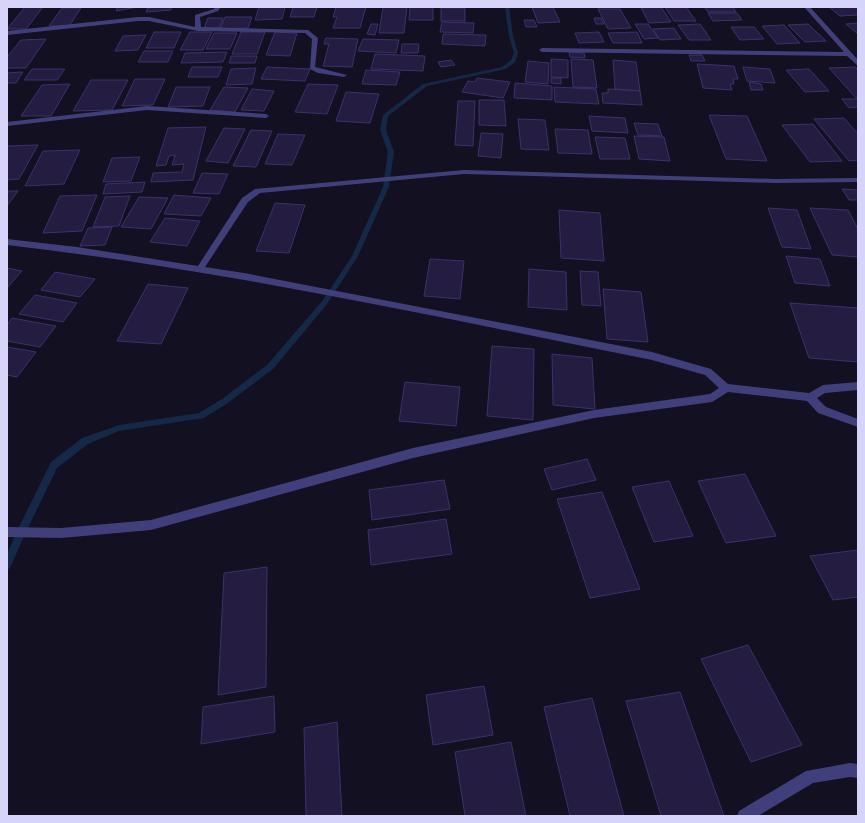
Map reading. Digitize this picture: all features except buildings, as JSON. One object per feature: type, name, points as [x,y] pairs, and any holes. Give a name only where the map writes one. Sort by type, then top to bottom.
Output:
[{"type":"street","points":[[198,29],[197,16],[216,10],[218,7]]},
{"type":"street","points":[[808,7],[847,54],[858,64]]},
{"type":"street","points":[[7,33],[138,19],[149,19],[198,29],[306,31],[315,38],[312,68],[318,71],[344,75]]},
{"type":"street","points":[[542,50],[847,54]]},
{"type":"street","points":[[7,124],[147,108],[266,116]]},
{"type":"street","points":[[200,270],[245,200],[258,192],[464,172],[775,181],[858,180]]},
{"type":"street","points":[[7,242],[77,250],[308,287],[652,356],[708,372],[726,388],[810,397],[823,389],[858,386]]},
{"type":"street","points":[[7,532],[61,533],[151,525],[414,453],[594,414],[712,398],[726,388]]},
{"type":"street","points":[[810,397],[822,410],[858,423]]},
{"type":"street","points":[[744,816],[811,776],[850,770],[858,771]]},
{"type":"waterway","points":[[7,565],[21,532],[54,465],[85,441],[119,428],[201,416],[225,401],[270,367],[325,302],[355,256],[386,187],[391,152],[383,130],[386,115],[425,85],[504,68],[513,61],[516,53],[511,36],[507,7]]}]
